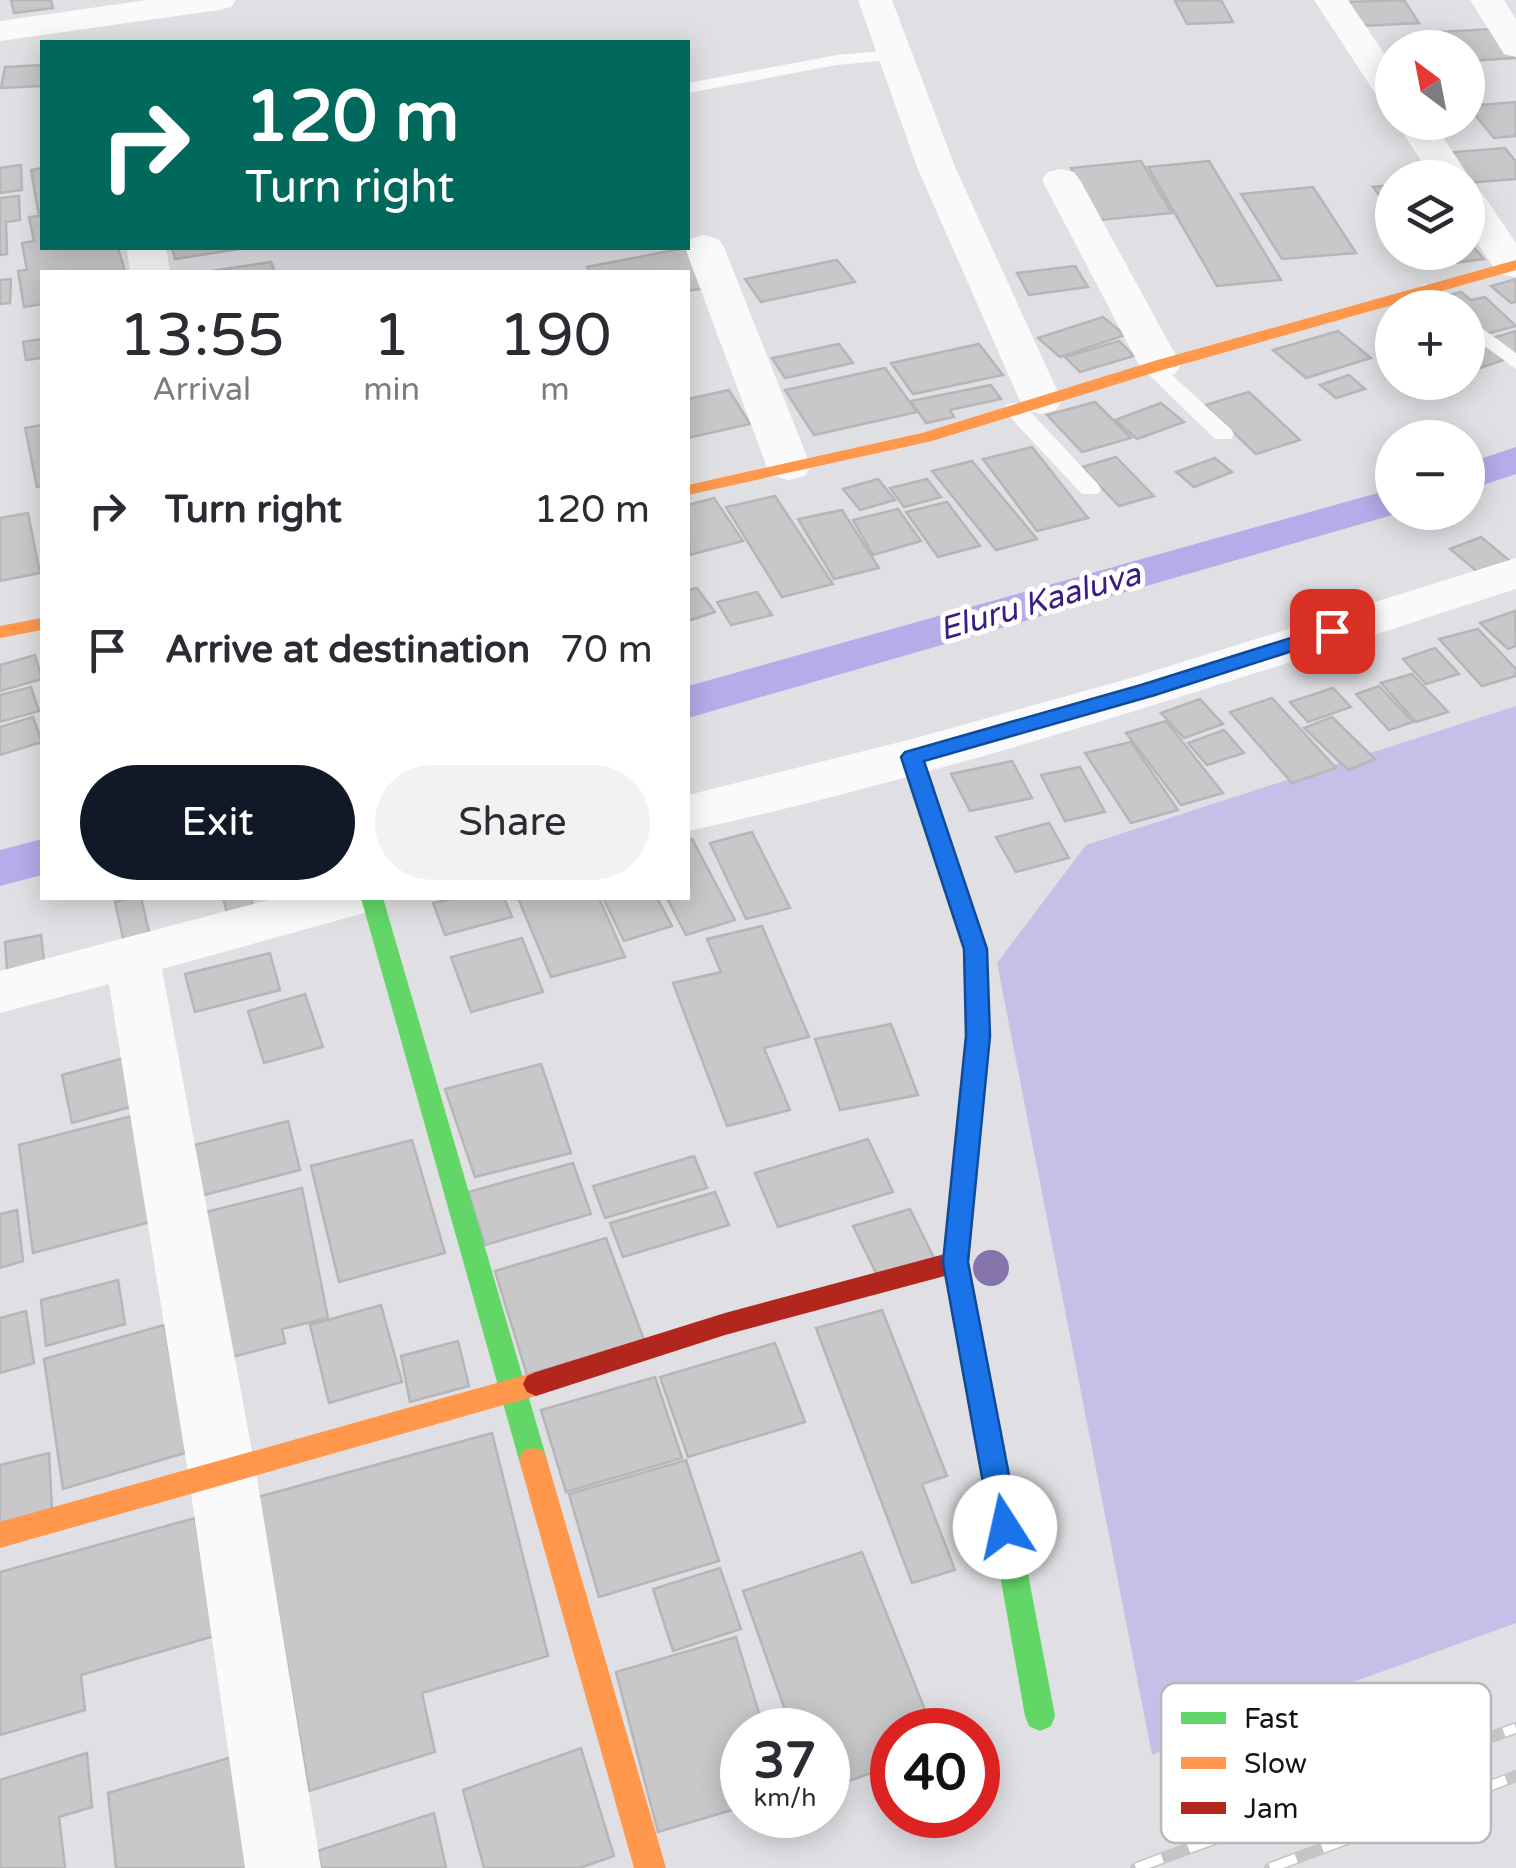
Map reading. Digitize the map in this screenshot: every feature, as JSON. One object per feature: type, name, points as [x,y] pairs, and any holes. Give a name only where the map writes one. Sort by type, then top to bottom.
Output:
[{"type":"street","points":[[0,31],[145,28],[219,0]]},
{"type":"street","points":[[875,0],[1028,405]]},
{"type":"street","points":[[1331,0],[1375,66]]},
{"type":"street","points":[[1488,0],[1516,47]]},
{"type":"street","points":[[1061,180],[1156,366]]},
{"type":"street","points":[[1425,290],[1515,267],[1485,225]]},
{"type":"street","points":[[704,247],[789,467]]},
{"type":"street","points":[[690,490],[926,437],[1375,304]]},
{"type":"street","points":[[690,812],[912,757],[1148,690],[1516,573]]},
{"type":"street","points":[[0,632],[40,624]]},
{"type":"street","points":[[912,757],[976,949],[978,1036],[956,1262],[1040,1716]]},
{"type":"street","points":[[0,992],[342,900]]},
{"type":"street","points":[[373,900],[650,1868]]},
{"type":"street","points":[[132,956],[222,1472],[283,1868]]},
{"type":"street","points":[[0,1536],[516,1391],[726,1324],[956,1262]]},
{"type":"lane","points":[[690,88],[838,60],[895,55]]},
{"type":"lane","points":[[1485,338],[1516,363]]},
{"type":"lane","points":[[1156,366],[1223,434]]},
{"type":"lane","points":[[1028,405],[1090,489]]},
{"type":"shaded area","points":[[1516,706],[1516,1623],[1351,1683],[1161,1683],[1161,1752],[1152,1755],[997,963],[1086,845]]},
{"type":"building","points":[[11,0],[51,0],[53,8],[14,13]]},
{"type":"building","points":[[1221,0],[1233,22],[1187,24],[1175,1]]},
{"type":"building","points":[[1404,0],[1419,23],[1361,26],[1345,2]]},
{"type":"building","points":[[1492,29],[1515,58],[1485,60],[1485,30],[1474,30]]},
{"type":"building","points":[[40,65],[40,86],[1,88],[5,67]]},
{"type":"building","points":[[1516,102],[1516,136],[1494,138],[1485,127],[1485,105]]},
{"type":"building","points":[[1505,148],[1516,162],[1516,179],[1485,182],[1485,160],[1450,160],[1443,153]]},
{"type":"building","points":[[1141,161],[1172,213],[1100,220],[1071,168]]},
{"type":"building","points":[[1209,161],[1281,280],[1217,286],[1148,167]]},
{"type":"building","points":[[21,165],[22,190],[0,193],[0,168]]},
{"type":"building","points":[[40,168],[40,250],[119,250],[124,270],[40,270],[40,304],[24,307],[18,271],[27,270],[22,243],[34,241],[29,217],[39,216],[31,170]]},
{"type":"building","points":[[1313,187],[1356,253],[1282,259],[1241,194]]},
{"type":"building","points":[[19,196],[20,220],[6,222],[7,254],[0,255],[0,198]]},
{"type":"building","points":[[173,250],[232,250],[175,259]]},
{"type":"building","points":[[686,250],[710,287],[690,291],[690,270],[587,267]]},
{"type":"building","points":[[837,260],[855,282],[761,302],[745,279]]},
{"type":"building","points":[[271,262],[274,270],[218,270]]},
{"type":"building","points":[[1075,266],[1088,287],[1029,295],[1017,273]]},
{"type":"building","points":[[11,279],[10,303],[0,304],[0,280]]},
{"type":"building","points":[[1516,279],[1516,302],[1511,303],[1491,286]]},
{"type":"building","points":[[1485,297],[1516,326],[1485,333]]},
{"type":"building","points":[[1103,317],[1125,335],[1060,357],[1038,338]]},
{"type":"building","points":[[1338,331],[1371,358],[1306,378],[1273,350]]},
{"type":"building","points":[[1516,331],[1516,358],[1492,338]]},
{"type":"building","points":[[40,339],[40,358],[26,360],[23,342]]},
{"type":"building","points":[[1119,341],[1134,356],[1080,372],[1065,357]]},
{"type":"building","points":[[1485,343],[1506,359],[1485,366]]},
{"type":"building","points":[[839,344],[853,363],[785,378],[772,358]]},
{"type":"building","points":[[979,344],[1003,375],[913,394],[891,363]]},
{"type":"building","points":[[885,368],[917,412],[814,435],[785,390]]},
{"type":"building","points":[[1349,375],[1365,389],[1336,398],[1320,385]]},
{"type":"building","points":[[991,385],[1001,399],[950,410],[954,417],[926,423],[911,401]]},
{"type":"building","points":[[729,390],[750,424],[690,438],[690,399]]},
{"type":"building","points":[[1249,392],[1300,440],[1256,454],[1205,405]]},
{"type":"building","points":[[1095,402],[1131,438],[1082,452],[1047,415]]},
{"type":"building","points":[[1161,403],[1184,422],[1137,439],[1115,420]]},
{"type":"building","points":[[40,425],[40,486],[37,487],[25,428]]},
{"type":"building","points":[[1032,447],[1088,518],[1037,531],[983,459]]},
{"type":"building","points":[[1116,457],[1154,496],[1119,506],[1082,467]]},
{"type":"building","points":[[1215,458],[1232,472],[1194,487],[1176,472]]},
{"type":"building","points":[[972,461],[1037,539],[996,550],[932,471]]},
{"type":"building","points":[[878,479],[895,500],[860,510],[843,489]]},
{"type":"building","points":[[927,479],[941,497],[904,507],[890,488]]},
{"type":"building","points":[[775,496],[833,584],[782,597],[726,507]]},
{"type":"building","points":[[714,498],[743,541],[690,555],[690,504]]},
{"type":"building","points":[[947,502],[980,546],[938,557],[906,512]]},
{"type":"building","points":[[898,509],[921,541],[873,555],[853,520]]},
{"type":"building","points":[[842,510],[879,568],[834,579],[798,519]]},
{"type":"building","points":[[28,513],[40,573],[0,581],[0,518]]},
{"type":"building","points":[[1481,537],[1510,561],[1479,573],[1450,549]]},
{"type":"building","points":[[697,588],[715,612],[690,620],[690,590]]},
{"type":"building","points":[[757,592],[772,615],[731,625],[717,602]]},
{"type":"building","points":[[1515,611],[1516,646],[1508,649],[1480,623]]},
{"type":"building","points":[[1478,629],[1516,669],[1516,676],[1482,686],[1439,639]]},
{"type":"building","points":[[1435,648],[1459,674],[1426,684],[1403,659]]},
{"type":"building","points":[[35,655],[40,680],[0,691],[0,665]]},
{"type":"building","points":[[1412,674],[1448,712],[1416,722],[1381,683]]},
{"type":"building","points":[[1379,686],[1413,722],[1389,730],[1356,694]]},
{"type":"building","points":[[31,687],[39,711],[0,722],[0,695]]},
{"type":"building","points":[[1333,688],[1351,707],[1308,722],[1290,702]]},
{"type":"building","points":[[1272,698],[1336,768],[1292,783],[1230,712]]},
{"type":"building","points":[[1200,699],[1223,724],[1184,738],[1161,713]]},
{"type":"building","points":[[33,717],[40,743],[0,755],[0,727]]},
{"type":"building","points":[[1332,717],[1375,759],[1348,770],[1304,728]]},
{"type":"building","points":[[1166,721],[1223,793],[1181,805],[1126,733]]},
{"type":"building","points":[[1224,730],[1244,753],[1207,765],[1188,743]]},
{"type":"building","points":[[1131,742],[1178,810],[1131,823],[1085,753]]},
{"type":"building","points":[[1012,761],[1032,798],[970,811],[951,774]]},
{"type":"building","points":[[1080,767],[1105,812],[1065,821],[1041,775]]},
{"type":"building","points":[[1049,823],[1069,858],[1016,872],[996,837]]},
{"type":"building","points":[[752,832],[790,908],[746,919],[710,843]]},
{"type":"building","points":[[690,840],[735,920],[686,935],[668,900],[690,900]]},
{"type":"building","points":[[141,900],[151,940],[125,947],[115,902]]},
{"type":"building","points":[[224,900],[252,900],[255,912],[229,920]]},
{"type":"building","points":[[505,900],[512,917],[445,935],[433,903]]},
{"type":"building","points":[[519,900],[600,900],[625,957],[551,977]]},
{"type":"building","points":[[604,900],[658,900],[672,926],[624,941]]},
{"type":"building","points":[[762,926],[809,1037],[764,1048],[790,1110],[727,1126],[673,983],[721,972],[707,939]]},
{"type":"building","points":[[41,935],[44,962],[7,970],[5,942]]},
{"type":"building","points":[[522,938],[543,992],[471,1012],[451,957]]},
{"type":"building","points":[[270,953],[280,990],[195,1012],[185,974]]},
{"type":"building","points":[[305,994],[323,1047],[264,1063],[248,1011]]},
{"type":"building","points":[[891,1024],[918,1095],[840,1110],[815,1039]]},
{"type":"building","points":[[135,1055],[145,1103],[72,1123],[62,1075]]},
{"type":"building","points":[[541,1064],[571,1153],[475,1177],[445,1089]]},
{"type":"building","points":[[135,1115],[154,1221],[33,1253],[19,1145]]},
{"type":"building","points":[[288,1121],[300,1170],[197,1197],[187,1147]]},
{"type":"building","points":[[868,1139],[893,1192],[778,1227],[755,1173]]},
{"type":"building","points":[[412,1140],[445,1253],[339,1282],[311,1166]]},
{"type":"building","points":[[694,1156],[707,1188],[605,1218],[593,1186]]},
{"type":"building","points":[[573,1163],[591,1214],[485,1245],[468,1192]]},
{"type":"building","points":[[302,1188],[328,1318],[282,1329],[285,1343],[210,1363],[186,1217]]},
{"type":"building","points":[[715,1192],[729,1225],[623,1257],[610,1223]]},
{"type":"building","points":[[910,1209],[935,1260],[878,1277],[853,1226]]},
{"type":"building","points":[[17,1210],[23,1261],[0,1268],[0,1214]]},
{"type":"building","points":[[606,1238],[644,1340],[527,1375],[495,1271]]},
{"type":"building","points":[[118,1280],[125,1324],[46,1346],[41,1300]]},
{"type":"building","points":[[381,1305],[402,1382],[329,1403],[310,1325]]},
{"type":"building","points":[[882,1310],[947,1476],[922,1484],[955,1570],[912,1583],[816,1328]]},
{"type":"building","points":[[26,1311],[34,1363],[0,1373],[0,1318]]},
{"type":"building","points":[[164,1325],[188,1452],[63,1489],[44,1359]]},
{"type":"building","points":[[458,1341],[469,1386],[410,1402],[401,1356]]},
{"type":"building","points":[[775,1343],[805,1422],[688,1457],[660,1377]]},
{"type":"building","points":[[655,1377],[682,1458],[566,1492],[541,1410]]},
{"type":"building","points":[[492,1433],[548,1656],[422,1693],[435,1752],[309,1791],[258,1497]]},
{"type":"building","points":[[49,1453],[52,1510],[0,1523],[0,1465]]},
{"type":"building","points":[[686,1460],[719,1561],[599,1597],[569,1494]]},
{"type":"building","points":[[195,1518],[214,1636],[81,1675],[85,1710],[0,1735],[0,1572]]},
{"type":"building","points":[[862,1552],[924,1708],[870,1708],[870,1774],[850,1780],[850,1708],[784,1708],[743,1591]]},
{"type":"building","points":[[720,1568],[741,1629],[673,1651],[653,1589]]},
{"type":"building","points":[[736,1637],[757,1708],[720,1708],[720,1814],[658,1832],[616,1672]]},
{"type":"building","points":[[581,1748],[614,1856],[580,1868],[484,1868],[463,1790]]},
{"type":"building","points":[[87,1753],[92,1807],[59,1817],[65,1868],[0,1868],[0,1780]]},
{"type":"building","points":[[239,1755],[254,1868],[116,1868],[108,1793]]},
{"type":"building","points":[[434,1813],[446,1868],[321,1868],[317,1851]]},
{"type":"waterway","name":"Eluru Kaaluva","points":[[1485,471],[1516,460]]},
{"type":"waterway","name":"Eluru Kaaluva","points":[[690,701],[1375,507]]},
{"type":"waterway","name":"Eluru Kaaluva","points":[[0,868],[40,858]]},
{"type":"railway","points":[[1491,1737],[1516,1728]]},
{"type":"railway","points":[[1491,1785],[1516,1776]]},
{"type":"railway","points":[[1136,1868],[1204,1843]]},
{"type":"railway","points":[[1270,1868],[1337,1843]]},
{"type":"traffic: fast","points":[[373,900],[533,1460]]},
{"type":"traffic: fast","points":[[981,1395],[1040,1716]]},
{"type":"traffic: slow","points":[[690,490],[926,437],[1160,365],[1516,265]]},
{"type":"traffic: slow","points":[[0,632],[40,624]]},
{"type":"traffic: slow","points":[[912,757],[975,949],[978,1036],[956,1262],[981,1395]]},
{"type":"traffic: slow","points":[[0,1535],[536,1384]]},
{"type":"traffic: slow","points":[[533,1460],[650,1868]]},
{"type":"traffic: jam","points":[[536,1384],[725,1324],[956,1262]]},
{"type":"route","points":[[1005,1527],[956,1262],[978,1036],[976,949],[912,757],[1148,690],[1332,631]]}]
